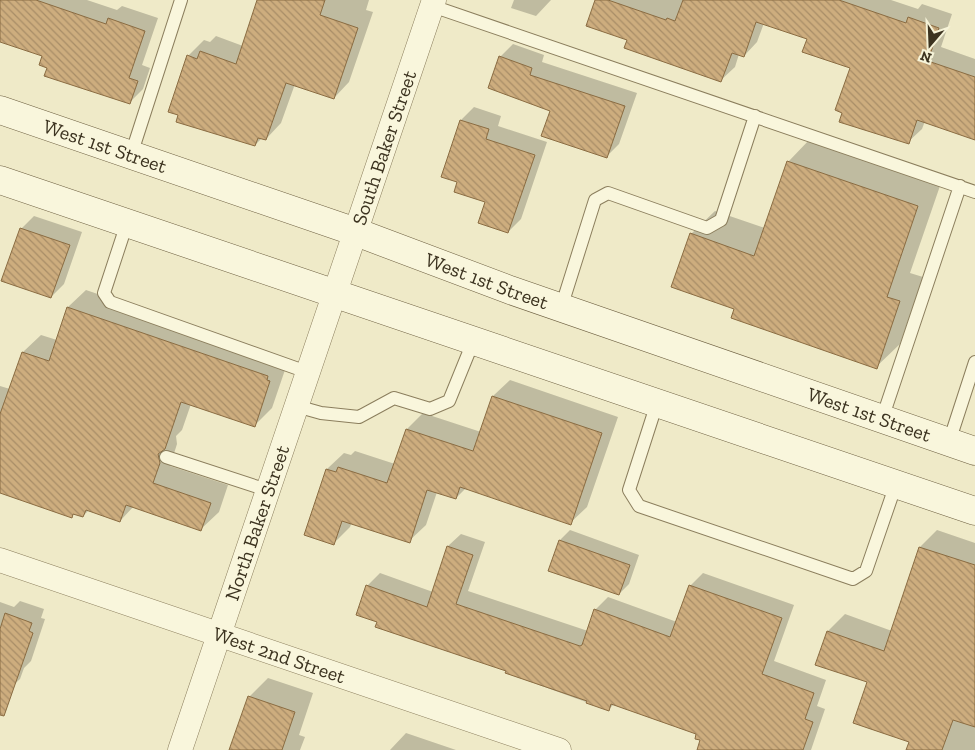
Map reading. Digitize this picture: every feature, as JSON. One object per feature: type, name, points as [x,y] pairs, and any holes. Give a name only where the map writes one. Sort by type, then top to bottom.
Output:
[{"type":"main road","name":"West 1st Street","points":[[0,110],[356,232],[561,308],[975,451]]},
{"type":"main road","points":[[0,180],[334,295],[975,511]]},
{"type":"street","name":"South Baker Street","points":[[334,295],[433,3]]},
{"type":"street","name":"North Baker Street","points":[[180,750],[334,295]]},
{"type":"street","name":"West 2nd Street","points":[[0,560],[559,750]]},
{"type":"lane","points":[[131,155],[181,0]]},
{"type":"lane","points":[[433,3],[975,192]]},
{"type":"lane","points":[[561,308],[595,200],[608,193],[706,228],[721,220],[755,116]]},
{"type":"lane","points":[[882,419],[960,186]]},
{"type":"lane","points":[[127,224],[104,293],[110,302],[307,372]]},
{"type":"lane","points":[[296,406],[321,413],[359,417],[394,398],[430,409],[449,401],[474,342]]},
{"type":"lane","points":[[949,442],[975,362]]},
{"type":"lane","points":[[657,403],[629,490],[639,506],[853,579],[866,571],[896,484]]},
{"type":"lane","points":[[166,457],[267,490]]},
{"type":"building","points":[[0,0],[36,0],[106,24],[108,18],[145,31],[129,78],[138,81],[130,104],[44,76],[47,68],[39,65],[42,56],[0,42]]},
{"type":"building","points":[[257,0],[325,0],[320,15],[358,28],[334,99],[286,83],[266,140],[258,138],[255,146],[176,122],[178,115],[168,112],[187,55],[197,59],[200,51],[236,64]]},
{"type":"building","points":[[595,0],[608,0],[666,20],[667,18],[675,21],[683,0],[839,0],[906,23],[908,17],[939,28],[928,61],[975,77],[975,140],[917,120],[909,144],[839,122],[842,113],[835,110],[850,68],[802,52],[807,39],[756,22],[744,57],[732,53],[721,82],[624,48],[627,40],[586,26]]},
{"type":"building","points":[[499,56],[532,68],[530,75],[625,106],[607,158],[541,136],[550,111],[488,88]]},
{"type":"building","points":[[460,120],[489,129],[486,139],[535,155],[508,233],[478,223],[485,202],[454,192],[457,182],[441,177]]},
{"type":"building","points":[[787,161],[918,206],[887,297],[900,301],[877,369],[731,318],[734,309],[671,287],[690,233],[754,256]]},
{"type":"building","points":[[20,228],[70,245],[51,298],[1,281]]},
{"type":"building","points":[[67,307],[268,376],[267,380],[270,381],[255,427],[181,402],[165,449],[158,454],[160,463],[153,483],[211,503],[201,531],[126,505],[120,522],[86,510],[83,517],[73,514],[72,518],[0,493],[0,414],[22,352],[49,361]]},
{"type":"building","points":[[492,396],[602,433],[571,525],[460,487],[456,499],[427,490],[410,543],[342,521],[334,545],[304,535],[326,469],[336,472],[338,467],[387,483],[406,429],[473,451]]},
{"type":"building","points":[[559,540],[630,565],[619,595],[548,571]]},
{"type":"building","points":[[447,546],[473,555],[456,604],[580,646],[582,645],[594,609],[670,637],[689,585],[782,618],[762,674],[814,693],[805,719],[813,722],[803,750],[697,750],[700,740],[695,739],[696,734],[611,704],[609,711],[586,703],[587,701],[505,673],[506,671],[375,627],[377,622],[356,615],[366,585],[427,607]]},
{"type":"building","points":[[919,547],[975,565],[975,727],[953,720],[942,750],[906,750],[909,742],[853,723],[867,682],[815,665],[827,631],[884,651]]},
{"type":"building","points":[[5,613],[32,623],[29,631],[33,633],[4,716],[0,715],[0,629]]},
{"type":"building","points":[[248,696],[295,712],[282,750],[229,750]]}]
